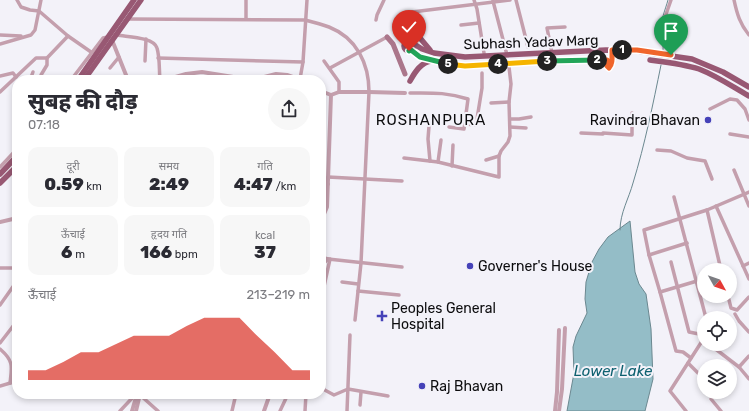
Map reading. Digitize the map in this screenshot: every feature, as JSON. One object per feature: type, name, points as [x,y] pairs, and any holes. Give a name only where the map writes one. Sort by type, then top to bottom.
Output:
[{"type":"main road","points":[[87,75],[134,0]]},
{"type":"main road","points":[[82,75],[110,39],[117,35],[141,0]]},
{"type":"main road","points":[[412,20],[420,38],[434,53]]},
{"type":"main road","points":[[387,37],[395,49],[405,74]]},
{"type":"main road","points":[[409,40],[414,44],[414,48],[411,50],[405,49],[404,44],[409,40]]},
{"type":"main road","name":"Subhash Yadav Marg","points":[[414,44],[422,49],[434,53],[465,58],[637,50],[692,59],[708,65],[749,87]]},
{"type":"main road","name":"Subhash Yadav Marg","points":[[411,50],[420,57],[432,61],[465,66],[542,61],[607,60]]},
{"type":"main road","points":[[650,60],[670,62],[700,69],[749,96]]},
{"type":"main road","points":[[410,81],[416,70],[428,61],[432,61]]},
{"type":"main road","points":[[0,174],[12,161]]},
{"type":"main road","points":[[0,182],[12,171]]},
{"type":"street","points":[[17,0],[21,7],[39,11],[68,36],[91,52]]},
{"type":"street","points":[[0,44],[31,35],[35,30],[41,0]]},
{"type":"street","points":[[246,0],[246,19]]},
{"type":"street","points":[[302,75],[306,0]]},
{"type":"street","points":[[376,20],[384,0]]},
{"type":"street","points":[[412,12],[475,2],[510,0]]},
{"type":"street","points":[[516,0],[528,47]]},
{"type":"street","points":[[664,20],[671,0]]},
{"type":"street","points":[[734,0],[736,13],[742,26],[749,35]]},
{"type":"street","points":[[493,1],[507,55]]},
{"type":"street","points":[[475,2],[484,54]]},
{"type":"street","points":[[129,18],[305,20],[328,26],[337,31],[352,42],[359,51],[368,74],[369,92],[361,263],[354,320]]},
{"type":"street","points":[[461,25],[479,23]]},
{"type":"street","points":[[552,53],[547,28],[565,27]]},
{"type":"street","points":[[117,35],[146,39],[152,42],[157,47],[160,75]]},
{"type":"street","points":[[0,36],[25,36]]},
{"type":"street","points":[[41,75],[47,65],[47,58],[68,36]]},
{"type":"street","points":[[330,68],[387,37]]},
{"type":"street","points":[[75,75],[103,38],[110,39],[126,75]]},
{"type":"street","points":[[145,61],[146,39]]},
{"type":"street","points":[[607,60],[607,66],[609,68],[612,60],[612,50]]},
{"type":"street","points":[[110,68],[119,57]]},
{"type":"street","points":[[18,75],[36,58],[47,58]]},
{"type":"street","points":[[158,58],[303,62]]},
{"type":"street","points":[[324,61],[338,82],[339,92]]},
{"type":"street","points":[[404,158],[438,162],[499,177],[499,156],[508,142],[510,127],[509,102],[511,84],[509,67]]},
{"type":"street","points":[[182,75],[202,72],[218,75]]},
{"type":"street","points":[[0,76],[12,73],[15,75]]},
{"type":"street","points":[[465,124],[476,125],[482,88],[482,73]]},
{"type":"street","points":[[273,75],[287,75]]},
{"type":"street","points":[[0,92],[12,81]]},
{"type":"street","points":[[326,92],[331,95],[339,92],[405,94]]},
{"type":"street","points":[[410,93],[453,94],[468,99],[464,129],[449,127]]},
{"type":"street","points":[[326,209],[331,95]]},
{"type":"street","points":[[710,109],[730,99],[737,100],[745,109],[749,120]]},
{"type":"street","points":[[491,103],[509,102]]},
{"type":"street","points":[[581,133],[632,135],[632,113]]},
{"type":"street","points":[[510,119],[531,117]]},
{"type":"street","points":[[429,126],[428,139],[430,161]]},
{"type":"street","points":[[510,127],[526,128]]},
{"type":"street","points":[[730,134],[749,138]]},
{"type":"street","points":[[438,162],[441,140]]},
{"type":"street","points":[[452,166],[453,145]]},
{"type":"street","points":[[657,150],[670,151],[687,158],[705,161],[712,179]]},
{"type":"street","points":[[0,166],[12,154]]},
{"type":"street","points":[[486,160],[499,156]]},
{"type":"street","points":[[734,170],[749,206]]},
{"type":"street","points":[[328,180],[402,180]]},
{"type":"street","points":[[691,358],[684,352],[676,351],[649,255],[644,230],[706,210],[749,192]]},
{"type":"street","points":[[660,292],[697,281],[674,197]]},
{"type":"street","points":[[716,206],[749,279]]},
{"type":"street","points":[[706,210],[719,263]]},
{"type":"street","points":[[0,222],[12,219]]},
{"type":"street","points":[[649,255],[687,243]]},
{"type":"street","points":[[326,258],[402,267]]},
{"type":"street","points":[[326,274],[329,259]]},
{"type":"street","points":[[671,262],[688,332],[697,334]]},
{"type":"street","points":[[743,266],[749,263]]},
{"type":"street","points":[[0,268],[12,268]]},
{"type":"street","points":[[342,282],[358,284]]},
{"type":"street","points":[[0,305],[12,288]]},
{"type":"street","points":[[358,291],[399,295]]},
{"type":"street","points":[[730,303],[731,308],[737,310],[749,297]]},
{"type":"street","points":[[737,319],[749,332]]},
{"type":"street","points":[[0,343],[12,327]]},
{"type":"street","points":[[559,411],[562,389],[565,328]]},
{"type":"street","points":[[554,411],[557,392],[559,330]]},
{"type":"street","points":[[347,411],[350,335]]},
{"type":"street","points":[[0,349],[11,361],[12,366],[10,383],[0,386]]},
{"type":"street","points":[[686,411],[670,391],[697,350]]},
{"type":"street","points":[[718,351],[739,367],[749,379]]},
{"type":"street","points":[[739,367],[749,356]]},
{"type":"street","points":[[688,363],[697,373]]},
{"type":"street","points":[[326,391],[334,395],[348,389],[388,396]]},
{"type":"street","points":[[360,405],[361,392]]},
{"type":"street","points":[[120,411],[133,399]]},
{"type":"street","points":[[132,411],[136,399]]},
{"type":"street","points":[[136,411],[137,399]]},
{"type":"street","points":[[144,399],[158,411]]},
{"type":"street","points":[[232,411],[235,399]]},
{"type":"street","points":[[264,411],[268,399]]},
{"type":"street","points":[[280,411],[286,399]]},
{"type":"street","points":[[305,411],[306,399]]},
{"type":"street","points":[[711,399],[721,411]]},
{"type":"water","name":"Lower Lake","points":[[630,221],[635,272],[639,284],[646,294],[651,329],[653,379],[645,411],[567,411],[574,373],[573,347],[576,336],[587,313],[585,299],[586,282],[592,262],[608,237]]},
{"type":"waterway","points":[[663,52],[661,24],[668,0]]},
{"type":"waterway","points":[[620,230],[623,212],[633,183],[645,139],[661,65]]},
{"type":"place","name":"Ravindra Bhavan","points":[[708,120]]},
{"type":"place","name":"Governer's House","points":[[470,266]]},
{"type":"place","name":"Peoples General Hospital","points":[[382,316]]},
{"type":"place","name":"Raj Bhavan","points":[[422,386]]},
{"type":"district","name":"ROSHANPURA","points":[[431,120]]},
{"type":"route","points":[[409,51],[411,50],[420,57],[432,61],[465,66],[542,61],[607,60],[607,66],[609,68],[612,60],[612,50],[637,50],[671,55]]}]
